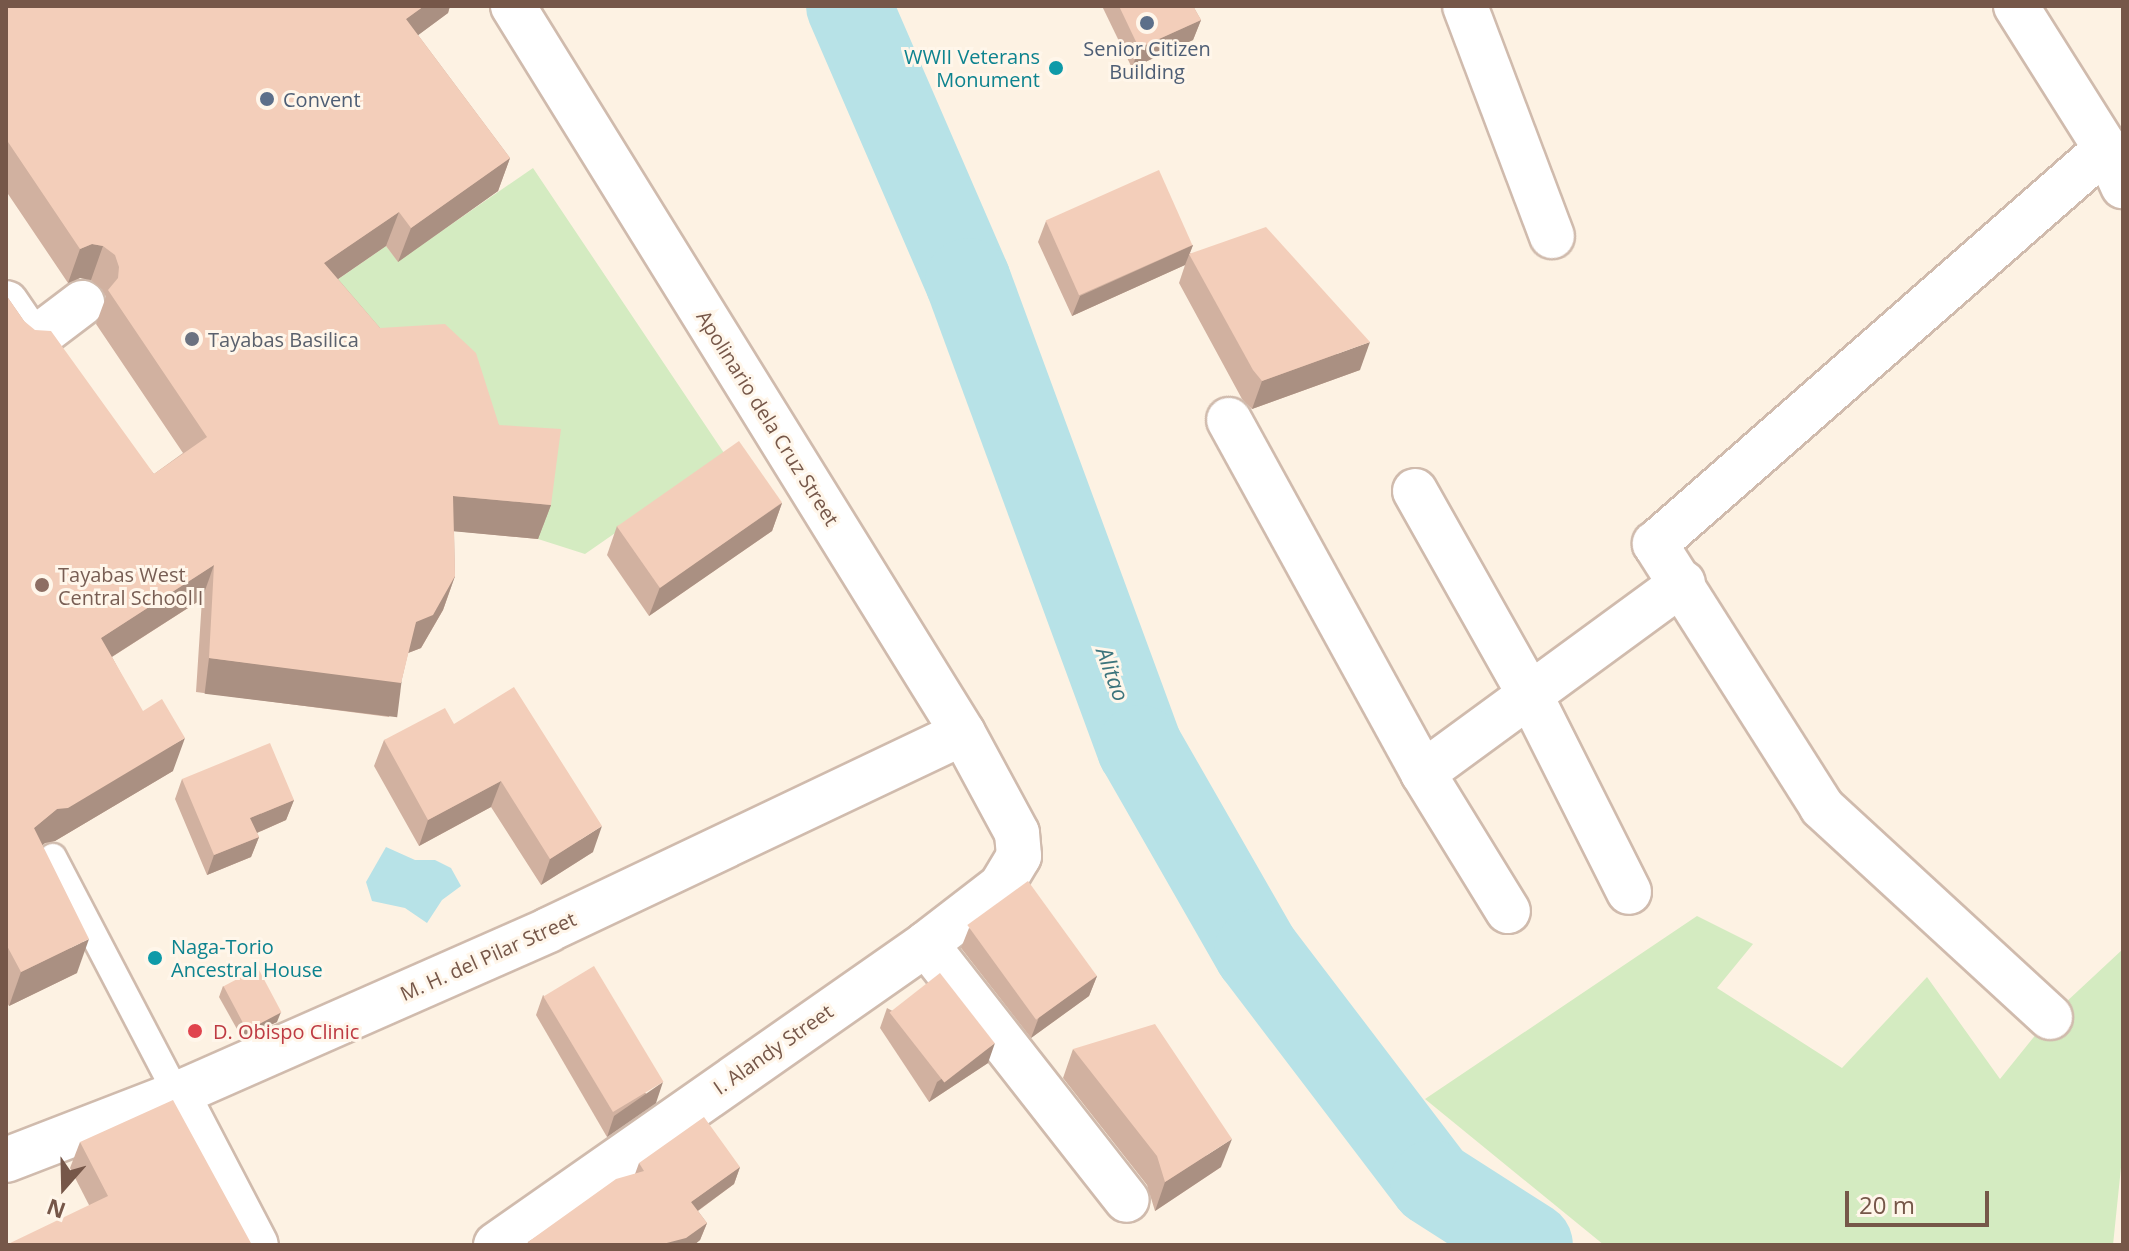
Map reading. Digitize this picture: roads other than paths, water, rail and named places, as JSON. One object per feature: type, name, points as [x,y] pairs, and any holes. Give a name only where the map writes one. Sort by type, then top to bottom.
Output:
[{"type":"street","name":"Apolinario dela Cruz Street","points":[[513,6],[963,733],[1017,833]]},
{"type":"street","points":[[1465,6],[1552,236]]},
{"type":"street","points":[[2016,6],[2114,167],[1655,544],[1683,583],[1822,807],[2050,1017]]},
{"type":"street","points":[[6,303],[32,341],[82,303]]},
{"type":"street","points":[[1229,420],[1423,773],[1508,911]]},
{"type":"street","points":[[1415,491],[1531,697],[1629,892]]},
{"type":"street","points":[[1423,773],[1683,583]]},
{"type":"street","name":"M. H. del Pilar Street","points":[[6,1160],[177,1094],[548,930],[963,733]]},
{"type":"street","name":"I. Alandy Street","points":[[496,1245],[926,944],[1001,886],[1019,856],[1017,833]]},
{"type":"street","points":[[926,944],[1127,1200]]},
{"type":"street","points":[[177,1094],[256,1245]]},
{"type":"lane","points":[[53,857],[177,1094]]},
{"type":"water","points":[[386,847],[415,860],[435,860],[451,868],[461,886],[442,900],[427,923],[405,908],[372,901],[366,882]]},
{"type":"waterway","name":"Alitao","points":[[849,6],[968,281],[1140,748],[1257,952],[1433,1183],[1530,1245]]},
{"type":"place","name":"Senior Citizen Building","points":[[1147,23]]},
{"type":"place","name":"WWII Veterans Monument","points":[[1056,68]]},
{"type":"place","name":"Convent","points":[[267,99]]},
{"type":"place","name":"Tayabas Basilica","points":[[192,339]]},
{"type":"place","name":"Tayabas West Central School I","points":[[42,585]]},
{"type":"place","name":"Naga-Torio Ancestral House","points":[[155,958]]},
{"type":"place","name":"D. Obispo Clinic","points":[[195,1031]]}]
